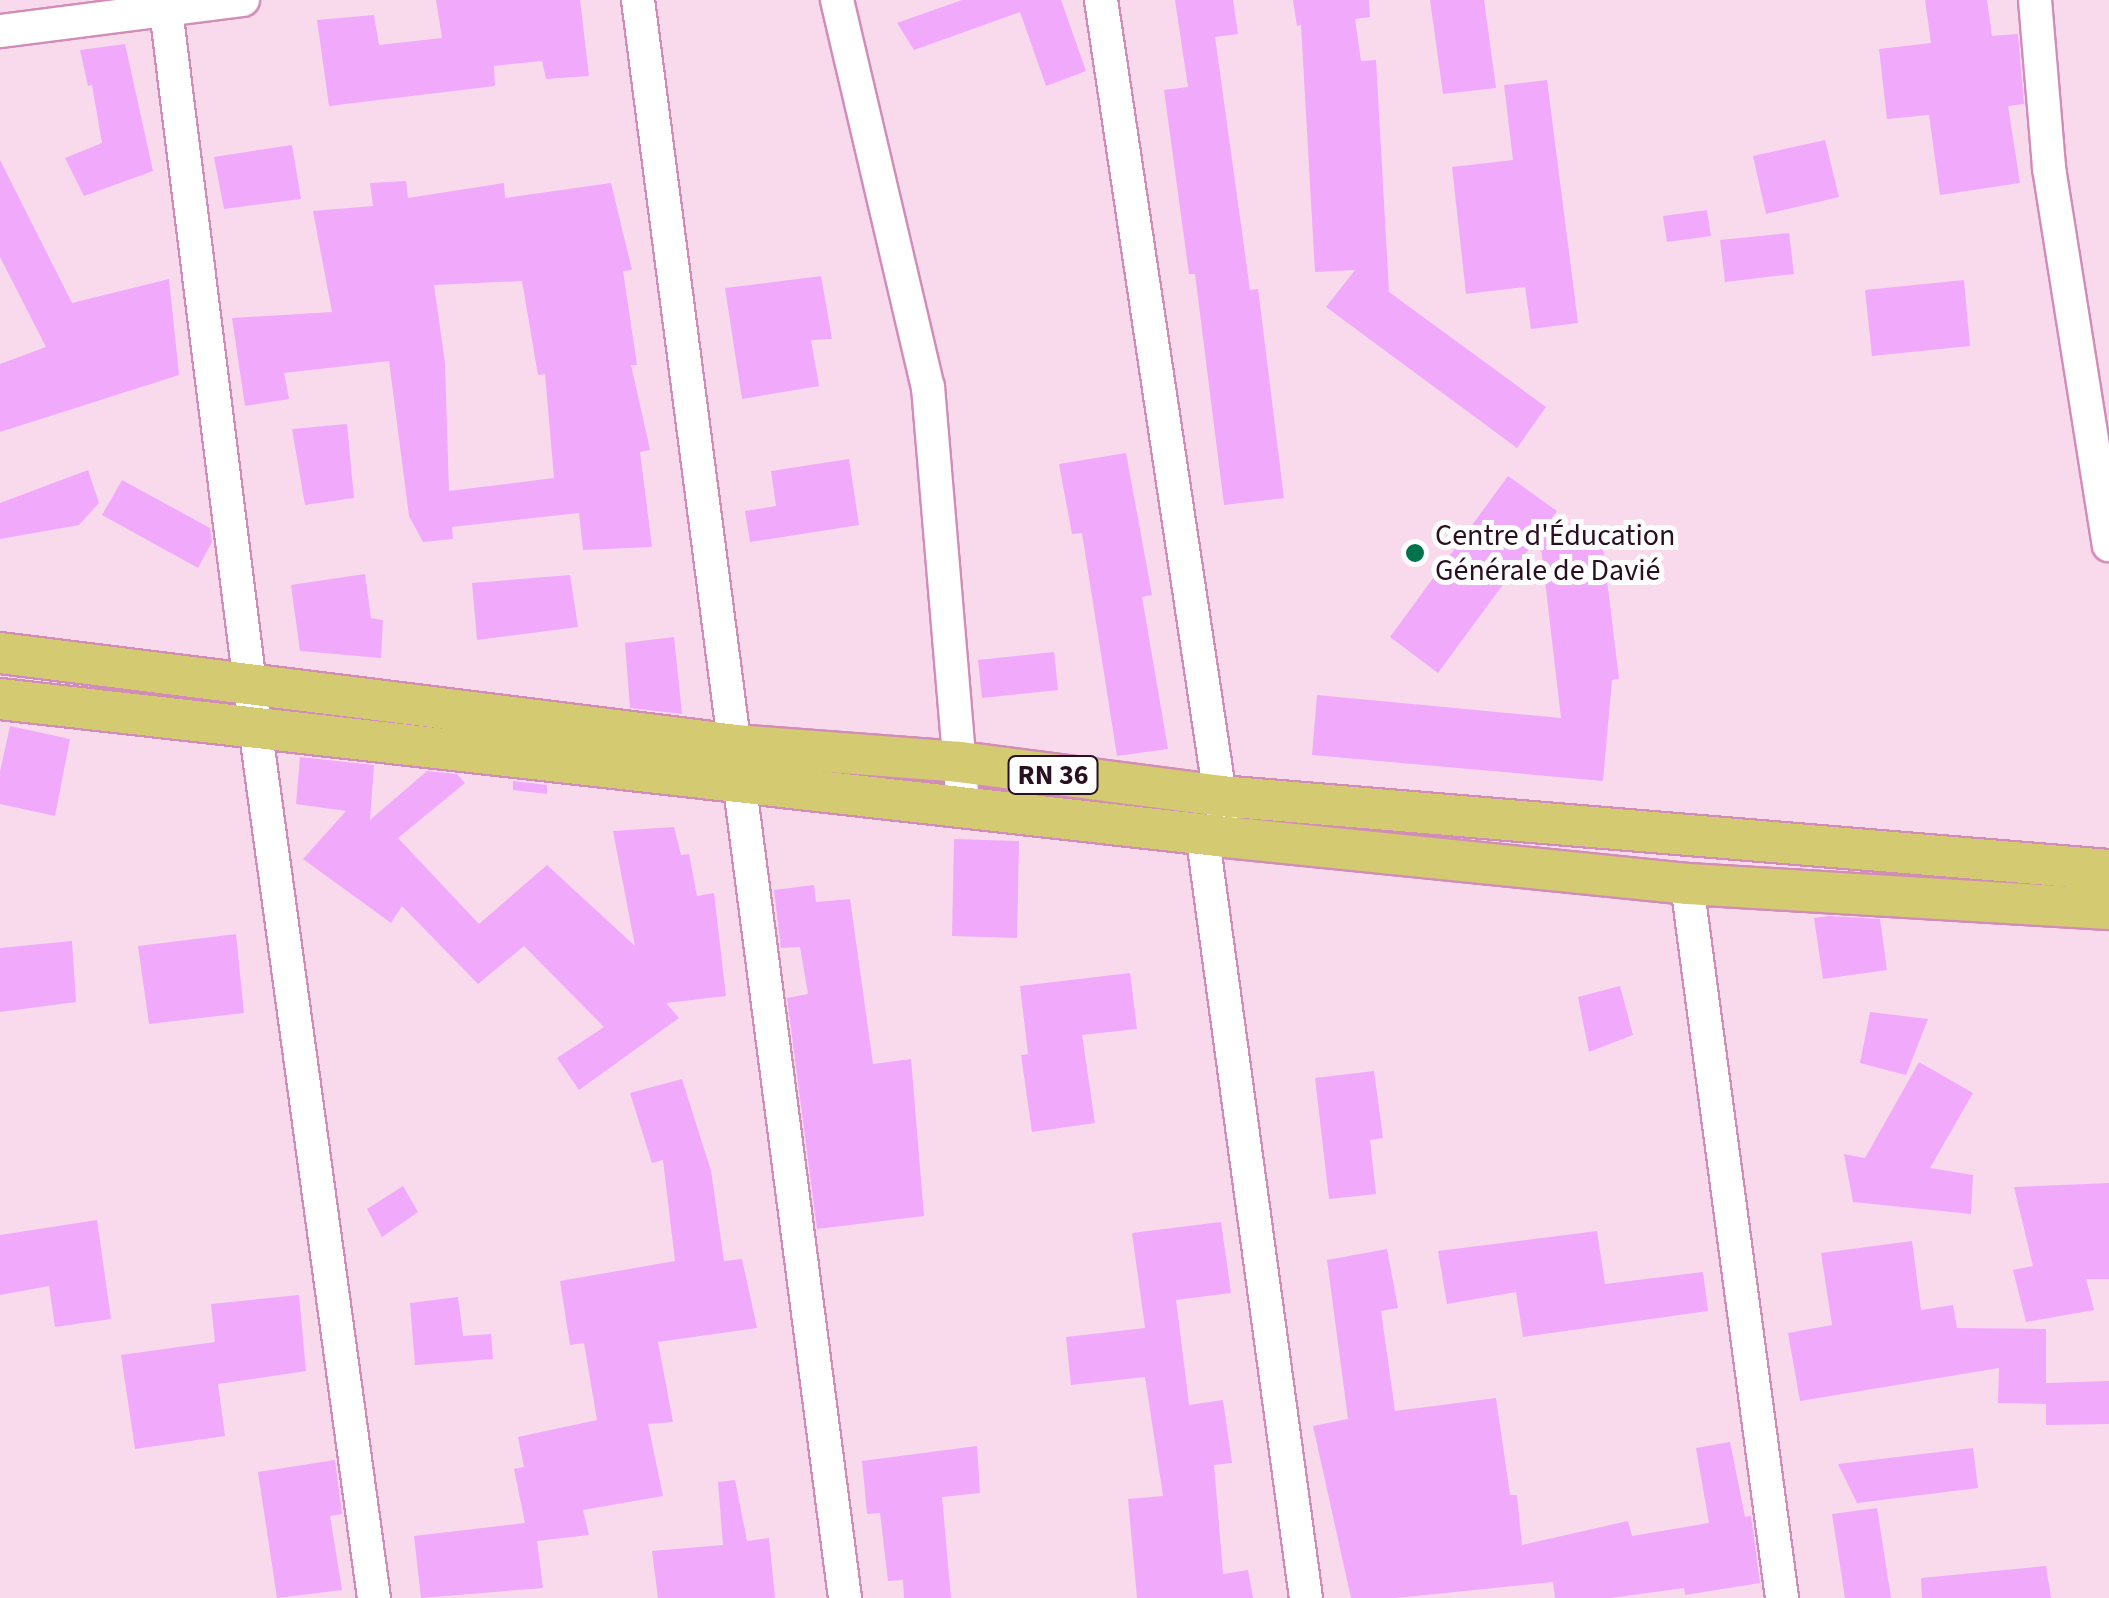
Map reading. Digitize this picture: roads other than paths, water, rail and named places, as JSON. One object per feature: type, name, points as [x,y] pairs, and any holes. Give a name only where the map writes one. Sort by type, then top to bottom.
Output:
[{"type":"main road","name":"RN 36","points":[[0,653],[250,685],[737,763],[963,804],[1214,835],[1687,884],[2109,909]]},
{"type":"main road","name":"RN 36","points":[[0,698],[255,726],[737,763],[959,762],[1220,796],[2109,870]]},
{"type":"street","points":[[0,31],[243,0]]},
{"type":"street","points":[[638,0],[845,1598]]},
{"type":"street","points":[[836,0],[928,387],[963,804]]},
{"type":"street","points":[[1101,0],[1220,796],[1214,835],[1306,1598]]},
{"type":"street","points":[[2035,0],[2049,168],[2109,545]]},
{"type":"street","points":[[166,10],[255,726],[374,1598]]},
{"type":"street","points":[[1687,884],[1782,1598]]},
{"type":"place","name":"Centre d'Éducation Générale de Davié","points":[[1415,553]]}]
